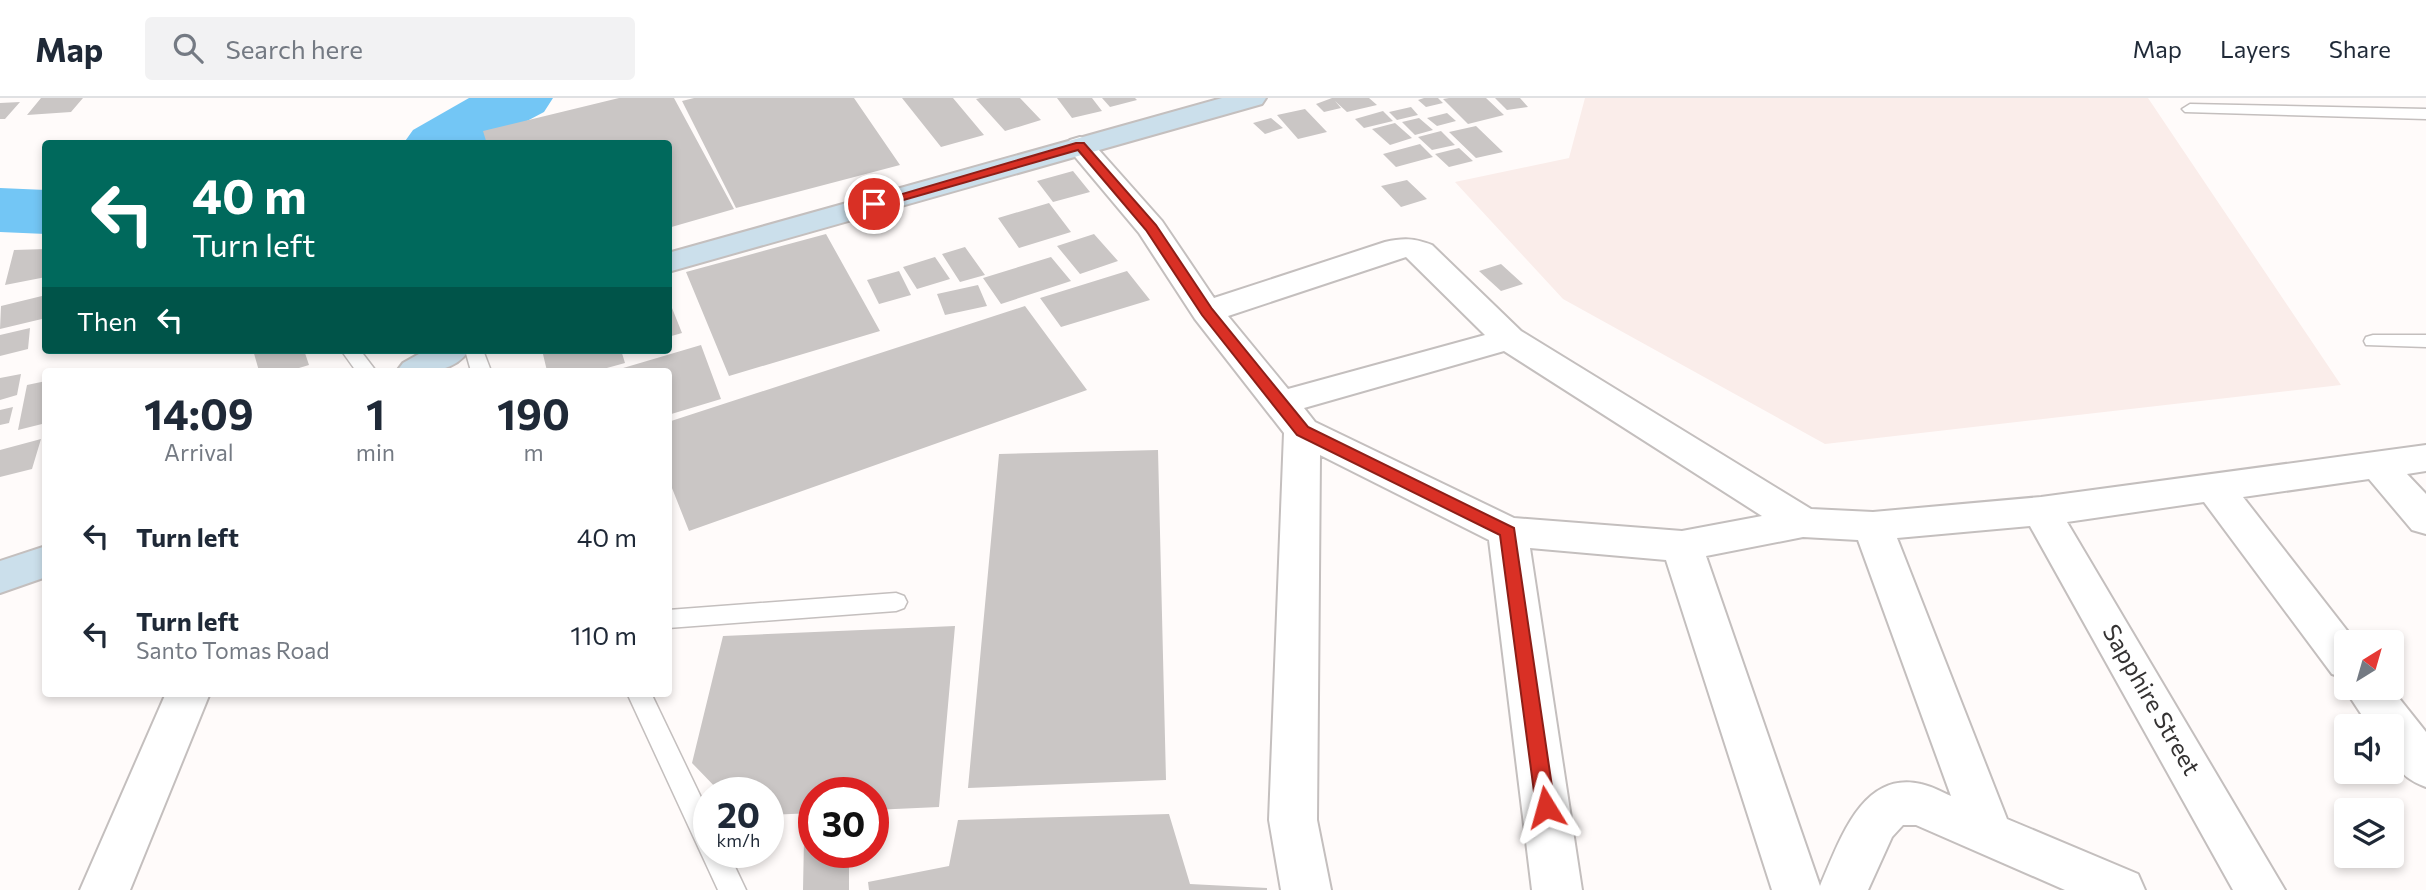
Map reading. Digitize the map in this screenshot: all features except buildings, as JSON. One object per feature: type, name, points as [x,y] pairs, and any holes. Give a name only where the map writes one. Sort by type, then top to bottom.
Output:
[{"type":"street","points":[[672,262],[1252,98]]},
{"type":"street","points":[[1080,146],[1151,228],[1207,312],[1291,417],[1508,532],[1682,546],[1803,523],[1872,526],[2042,510],[2426,458]]},
{"type":"street","points":[[1207,312],[1396,249],[1409,247],[1421,251],[1509,339],[1803,523]]},
{"type":"street","points":[[1291,417],[1509,339]]},
{"type":"street","points":[[420,368],[445,354]]},
{"type":"street","points":[[1291,417],[1293,820],[1306,890]]},
{"type":"street","points":[[2377,464],[2426,520]]},
{"type":"street","points":[[2213,486],[2334,645]]},
{"type":"street","name":"Sapphire Street","points":[[2042,510],[2260,890]]},
{"type":"street","points":[[1872,526],[1987,831]]},
{"type":"street","points":[[1508,532],[1557,890]]},
{"type":"street","points":[[1682,546],[1797,890]]},
{"type":"street","points":[[0,578],[42,562]]},
{"type":"street","points":[[105,890],[186,697]]},
{"type":"street","points":[[2375,700],[2426,767]]},
{"type":"street","points":[[1843,890],[1875,822],[1892,805],[1919,804],[2120,890]]},
{"type":"lane","points":[[2190,109],[2426,114]]},
{"type":"lane","points":[[2374,341],[2426,341]]},
{"type":"lane","points":[[353,354],[364,368]]},
{"type":"lane","points":[[672,619],[896,602]]},
{"type":"lane","points":[[641,697],[693,809]]},
{"type":"lane","points":[[722,868],[732,890]]},
{"type":"shaded area","points":[[1585,98],[2148,98],[2341,385],[1825,444],[1563,299],[1455,182],[1569,158]]},
{"type":"waterway","points":[[443,140],[464,126],[521,98]]},
{"type":"waterway","points":[[0,210],[42,212]]},
{"type":"route","points":[[874,204],[1080,146],[1151,228],[1207,312],[1302,431],[1508,532],[1546,807]]}]
